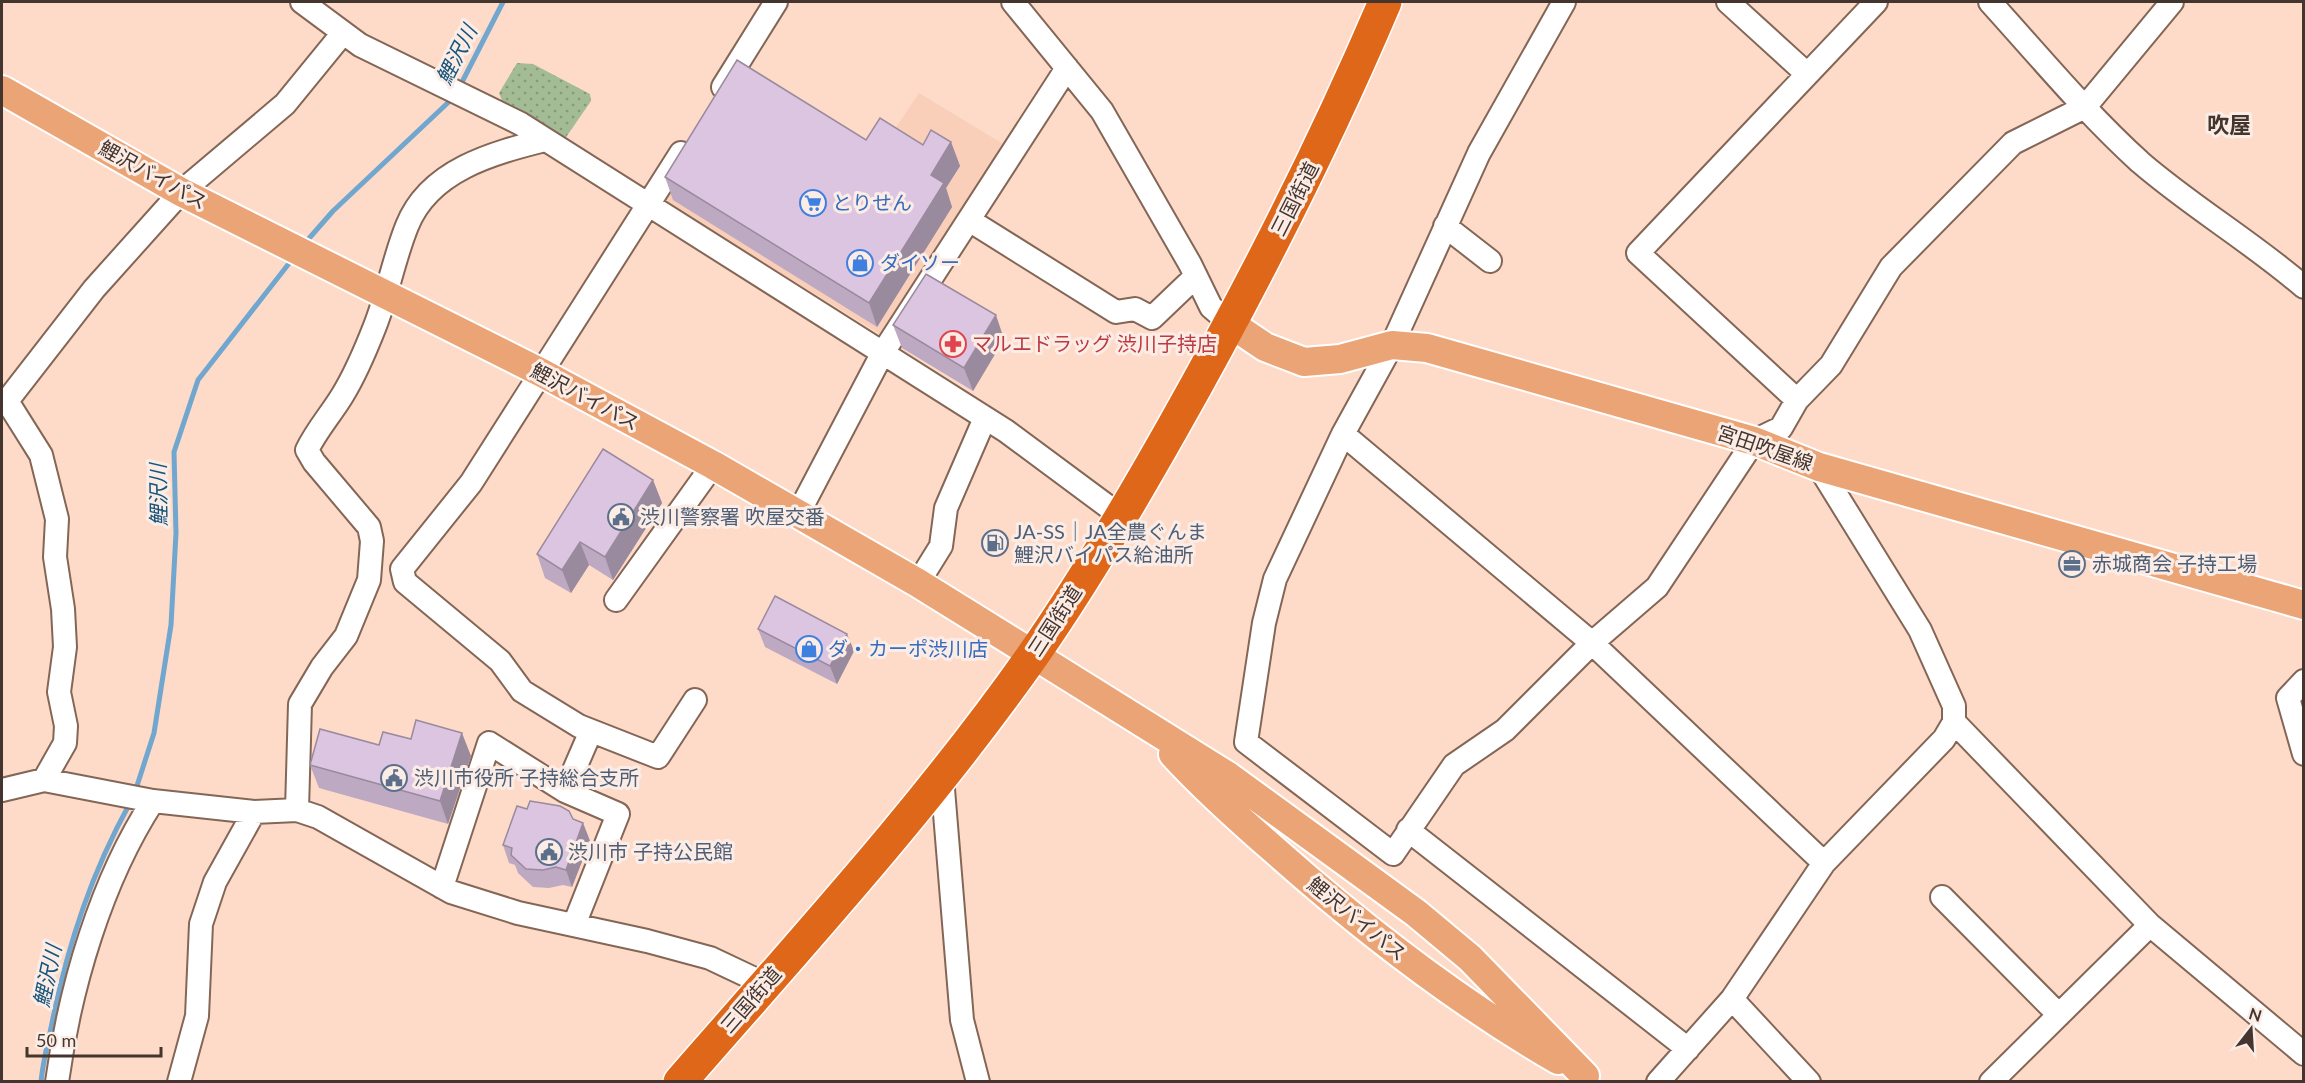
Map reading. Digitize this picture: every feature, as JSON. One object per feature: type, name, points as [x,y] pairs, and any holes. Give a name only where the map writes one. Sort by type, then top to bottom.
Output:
[{"type":"highway","name":"三国街道","points":[[680,1082],[942,777],[1034,655],[1122,517],[1231,324],[1305,181],[1384,2]]},
{"type":"main road","name":"鯉沢バイパス","points":[[2,90],[181,192],[542,373],[713,465],[918,583],[1034,655],[1154,732],[1228,776],[1444,936],[1519,1006],[1589,1079]]},
{"type":"main road","name":"宮田吹屋線","points":[[1231,324],[1265,347],[1304,362],[1340,359],[1392,345],[1427,348],[1754,441],[1819,467],[2304,605]]},
{"type":"main road","name":"鯉沢バイパス","points":[[1154,732],[1202,786],[1327,897],[1458,999],[1493,1023],[1589,1079]]},
{"type":"street","points":[[302,2],[343,33],[459,95],[521,124],[985,418],[1122,517]]},
{"type":"street","points":[[709,109],[776,2]]},
{"type":"street","points":[[1013,2],[1102,111],[1196,276],[1211,307],[1231,324]]},
{"type":"street","points":[[1564,2],[1479,153],[1392,345],[1343,434],[1275,579],[1264,623],[1246,742],[1393,854],[1454,765],[1505,730],[1592,643],[1657,587],[1754,441],[1780,428],[1797,400],[1831,365],[1891,267],[2013,143],[2085,107],[2172,2]]},
{"type":"street","points":[[1728,2],[1807,74]]},
{"type":"street","points":[[1797,400],[1638,253],[1876,2]]},
{"type":"street","points":[[1990,2],[2085,107],[2141,162],[2277,264],[2304,287]]},
{"type":"street","points":[[44,780],[65,743],[66,726],[59,692],[65,647],[63,609],[55,557],[57,519],[41,455],[7,402],[94,289],[181,192],[285,104],[343,33]]},
{"type":"street","points":[[798,514],[882,354],[1067,68]]},
{"type":"street","points":[[691,138],[471,483],[402,569],[405,582],[500,661],[522,691],[579,726],[658,757],[695,700]]},
{"type":"street","points":[[297,810],[300,704],[322,667],[346,636],[369,580],[372,541],[369,527],[314,462],[307,450],[342,395],[375,326],[408,224],[428,195],[464,166],[495,152],[545,140]]},
{"type":"street","points":[[969,220],[1116,312],[1135,309],[1152,318],[1196,276]]},
{"type":"street","points":[[1445,226],[1490,261]]},
{"type":"street","points":[[918,583],[941,546],[946,508],[985,418]]},
{"type":"street","points":[[1343,434],[1592,643],[1824,863]]},
{"type":"street","points":[[616,600],[713,465]]},
{"type":"street","points":[[1658,1082],[1732,999],[1824,863],[1944,739],[1954,723],[1954,706],[1920,630],[1819,467]]},
{"type":"street","points":[[2304,681],[2288,698],[2304,754]]},
{"type":"street","points":[[1954,723],[2150,925],[2304,1054]]},
{"type":"street","points":[[565,791],[591,731]]},
{"type":"street","points":[[442,887],[489,743],[565,791],[618,814],[574,925]]},
{"type":"street","points":[[942,777],[962,1020],[978,1082]]},
{"type":"street","points":[[2,790],[44,780],[149,800],[254,812],[297,810],[318,817],[442,887],[518,913],[710,958],[765,984]]},
{"type":"street","points":[[57,1082],[74,984],[130,837],[149,800]]},
{"type":"street","points":[[179,1082],[197,1016],[201,924],[215,882],[254,812]]},
{"type":"street","points":[[1408,830],[1688,1049]]},
{"type":"street","points":[[1942,897],[2059,1015]]},
{"type":"street","points":[[1991,1082],[2150,925]]},
{"type":"street","points":[[1732,999],[1809,1082]]},
{"type":"shaded area","name":"とりせん","points":[[739,77],[874,160],[919,93],[1005,145],[972,200],[954,222],[886,335],[880,334],[662,200]]},
{"type":"green space","points":[[517,63],[533,64],[590,94],[591,101],[562,143],[505,108],[499,93]]},
{"type":"building","name":"とりせん","points":[[737,60],[866,140],[880,118],[923,145],[931,130],[951,142],[931,175],[944,183],[869,303],[665,177]]},
{"type":"building","points":[[926,274],[996,315],[964,368],[893,325]]},
{"type":"building","points":[[603,449],[653,480],[605,557],[580,542],[562,570],[537,554]]},
{"type":"building","points":[[775,596],[847,634],[830,666],[758,629]]},
{"type":"building","points":[[416,720],[462,733],[440,801],[310,765],[320,729],[379,745],[383,732],[411,739]]},
{"type":"building","name":"渋川市 子持公民館","points":[[530,801],[560,806],[569,811],[573,819],[583,823],[566,870],[556,867],[543,870],[526,869],[511,855],[512,848],[503,845],[517,806],[527,809]]},
{"type":"waterway","name":"鯉沢川","points":[[459,88],[503,2]]},
{"type":"waterway","name":"鯉沢川","points":[[305,243],[333,211],[454,97]]},
{"type":"waterway","name":"鯉沢川","points":[[135,792],[154,733],[171,625],[176,533],[174,452],[198,380],[294,257]]},
{"type":"waterway","name":"鯉沢川","points":[[41,1082],[59,989],[74,934],[104,855],[130,803]]},
{"type":"place","name":"とりせん","points":[[813,203]]},
{"type":"place","name":"ダイソー","points":[[860,263]]},
{"type":"place","name":"マルエドラッグ 渋川子持店","points":[[953,344]]},
{"type":"place","name":"渋川警察署 吹屋交番","points":[[621,517]]},
{"type":"place","name":"JA-SS｜JA全農ぐんま 鯉沢バイパス給油所","points":[[995,543]]},
{"type":"place","name":"赤城商会 子持工場","points":[[2072,564]]},
{"type":"place","name":"ダ・カーポ渋川店","points":[[809,649]]},
{"type":"place","name":"渋川市役所 子持総合支所","points":[[394,778]]},
{"type":"place","name":"渋川市 子持公民館","points":[[549,852]]},
{"type":"district","name":"吹屋","points":[[2229,125]]}]
